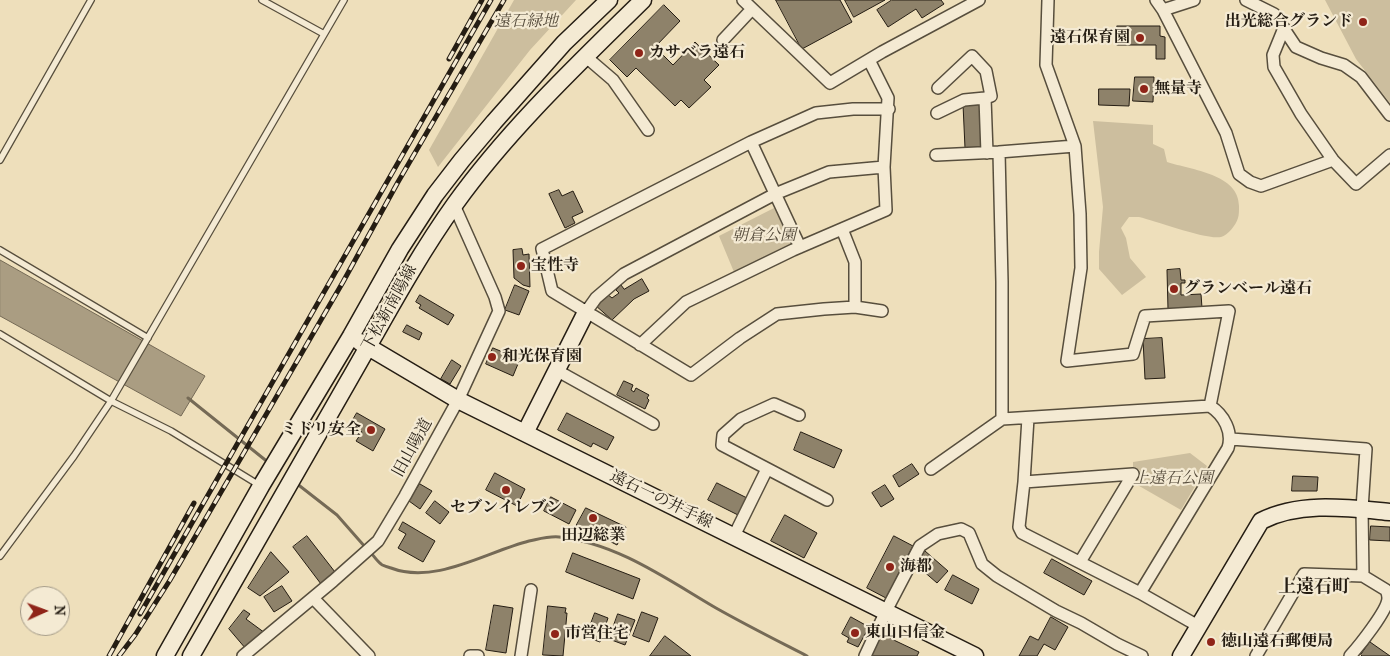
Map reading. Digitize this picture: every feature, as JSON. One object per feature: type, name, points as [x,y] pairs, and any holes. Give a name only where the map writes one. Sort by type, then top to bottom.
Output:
[{"type":"main road","name":"下松新南陽線","points":[[165,656],[400,249],[435,195],[462,160],[564,43],[609,0]]},
{"type":"main road","name":"下松新南陽線","points":[[191,656],[411,270],[454,205],[510,134],[585,56],[643,0]]},
{"type":"main road","points":[[526,433],[586,312]]},
{"type":"main road","name":"遠石一の井手線","points":[[351,336],[368,348],[458,400],[975,656]]},
{"type":"main road","points":[[1181,656],[1262,521],[1276,514],[1293,510],[1362,509],[1390,512]]},
{"type":"street","points":[[743,0],[830,83],[979,0]]},
{"type":"street","points":[[1048,0],[1046,65],[1076,146],[1081,268],[1067,361],[1134,354],[1145,316],[1229,311],[1210,406]]},
{"type":"street","points":[[1156,0],[1226,132],[1238,174],[1250,182],[1261,186],[1333,160]]},
{"type":"street","points":[[1163,10],[1194,0]]},
{"type":"street","points":[[1246,0],[1274,14],[1296,47],[1321,58],[1344,65],[1361,77],[1390,115]]},
{"type":"street","points":[[723,40],[752,9]]},
{"type":"street","points":[[1284,28],[1273,55],[1274,67],[1301,114],[1333,160],[1356,184],[1390,156]]},
{"type":"street","points":[[585,56],[613,80],[648,130]]},
{"type":"street","points":[[936,113],[964,100],[991,96],[986,70],[972,56],[938,88]]},
{"type":"street","points":[[640,345],[686,302],[800,247],[886,210],[884,167],[888,98],[869,60]]},
{"type":"street","points":[[986,98],[993,152],[1002,282],[1002,419]]},
{"type":"street","points":[[882,311],[855,308],[824,308],[777,314],[691,374],[552,291],[542,249],[751,142],[816,113],[888,109]]},
{"type":"street","points":[[751,142],[800,247]]},
{"type":"street","points":[[936,155],[1076,146]]},
{"type":"street","points":[[586,312],[596,298],[624,274],[776,194],[828,172],[884,167]]},
{"type":"street","name":"旧山陽道","points":[[242,656],[313,598],[378,541],[458,400],[499,312],[495,297],[454,205]]},
{"type":"street","points":[[842,229],[855,262],[855,308]]},
{"type":"street","points":[[556,370],[653,424]]},
{"type":"street","points":[[799,415],[774,404],[741,419],[723,435],[722,446],[827,500]]},
{"type":"street","points":[[931,469],[1002,419],[1210,406],[1220,415],[1229,431],[1228,448],[1140,593]]},
{"type":"street","points":[[1028,418],[1019,527],[1022,533],[1140,593],[1200,627]]},
{"type":"street","points":[[1230,439],[1366,449],[1362,509],[1363,576]]},
{"type":"street","points":[[734,536],[767,469]]},
{"type":"street","points":[[1024,482],[1133,474],[1080,562]]},
{"type":"street","points":[[865,656],[920,546],[938,534],[961,529],[969,533],[982,564],[997,576],[1142,656]]},
{"type":"street","points":[[1256,656],[1304,574],[1363,576],[1386,590],[1388,598],[1385,608],[1363,642],[1350,656]]},
{"type":"street","points":[[521,656],[531,590]]},
{"type":"street","points":[[313,598],[369,656]]},
{"type":"street","points":[[470,656],[478,656]]},
{"type":"lane","points":[[0,160],[91,0]]},
{"type":"lane","points":[[262,0],[324,34]]},
{"type":"lane","points":[[0,556],[74,456],[111,401],[344,0]]},
{"type":"lane","points":[[0,250],[148,338]]},
{"type":"lane","points":[[0,334],[111,401],[265,480]]},
{"type":"green space","name":"遠石緑地","points":[[514,0],[576,0],[530,50],[438,167],[429,150]]},
{"type":"green space","name":"出光総合グランド","points":[[1325,0],[1390,0],[1390,103],[1356,59]]},
{"type":"green space","points":[[1093,121],[1153,125],[1153,144],[1164,149],[1167,162],[1201,171],[1223,180],[1237,195],[1239,206],[1235,224],[1229,232],[1221,237],[1204,236],[1139,217],[1129,217],[1121,228],[1126,238],[1130,258],[1146,277],[1122,295],[1099,269],[1103,207]]},
{"type":"green space","name":"朝倉公園","points":[[774,208],[792,245],[734,272],[719,236]]},
{"type":"green space","name":"上遠石公園","points":[[1190,453],[1207,466],[1181,510],[1134,483],[1140,470],[1133,469],[1133,462]]},
{"type":"shaded area","points":[[0,260],[205,376],[181,416],[0,316]]},
{"type":"building","points":[[776,0],[840,0],[852,22],[802,49]]},
{"type":"building","points":[[845,0],[885,0],[854,17]]},
{"type":"building","points":[[892,0],[941,0],[944,4],[922,18],[916,9],[888,27],[877,10]]},
{"type":"building","name":"カサベラ遠石","points":[[664,5],[680,21],[655,47],[673,65],[695,42],[719,65],[704,80],[711,87],[689,108],[681,100],[675,106],[636,68],[627,77],[610,60]]},
{"type":"building","points":[[1117,26],[1160,26],[1160,36],[1165,37],[1165,59],[1156,59],[1156,45],[1117,45]]},
{"type":"building","name":"無量寺","points":[[1135,77],[1154,77],[1153,102],[1133,101]]},
{"type":"building","points":[[1099,89],[1130,89],[1129,106],[1099,105]]},
{"type":"building","points":[[981,103],[982,147],[965,148],[963,104]]},
{"type":"building","points":[[559,190],[562,196],[573,191],[583,212],[572,217],[575,223],[565,228],[549,194]]},
{"type":"building","name":"宝性寺","points":[[522,249],[523,255],[529,254],[530,287],[523,285],[514,278],[513,250]]},
{"type":"building","name":"グランベール遠石","points":[[1180,269],[1181,280],[1185,280],[1185,283],[1181,283],[1181,295],[1201,294],[1202,308],[1168,309],[1167,270]]},
{"type":"building","points":[[642,279],[649,291],[634,299],[612,320],[595,305],[607,294],[612,298],[619,293],[616,290],[621,285],[624,289]]},
{"type":"building","points":[[515,285],[529,291],[519,315],[505,310]]},
{"type":"building","points":[[420,295],[454,315],[448,325],[419,308],[421,305],[416,302]]},
{"type":"building","points":[[407,325],[422,333],[419,340],[403,332]]},
{"type":"building","points":[[1162,338],[1165,378],[1145,379],[1143,339]]},
{"type":"building","points":[[493,348],[520,359],[513,376],[486,364]]},
{"type":"building","points":[[452,360],[461,366],[450,384],[441,379]]},
{"type":"building","points":[[624,381],[633,385],[631,390],[634,392],[636,388],[649,395],[645,409],[617,395]]},
{"type":"building","name":"ミドリ安全","points":[[357,413],[385,429],[373,451],[356,441],[362,432],[350,425]]},
{"type":"building","points":[[567,413],[614,437],[607,450],[593,443],[591,447],[558,430]]},
{"type":"building","points":[[801,432],[842,450],[834,468],[794,450]]},
{"type":"building","points":[[912,464],[919,474],[899,487],[893,476]]},
{"type":"building","name":"セブンイレブン","points":[[495,473],[525,489],[517,506],[486,490]]},
{"type":"building","points":[[1293,476],[1318,477],[1317,491],[1292,491]]},
{"type":"building","points":[[717,483],[747,498],[738,515],[708,500]]},
{"type":"building","points":[[420,484],[432,491],[420,509],[409,501]]},
{"type":"building","points":[[885,485],[894,499],[881,507],[872,493]]},
{"type":"building","points":[[551,497],[576,510],[569,524],[544,511]]},
{"type":"building","points":[[435,501],[449,512],[440,524],[426,513]]},
{"type":"building","name":"田辺総業","points":[[586,508],[626,527],[617,545],[586,529],[583,535],[574,530]]},
{"type":"building","points":[[785,515],[817,533],[804,558],[771,541]]},
{"type":"building","points":[[403,522],[435,541],[423,562],[398,548],[406,534],[399,530]]},
{"type":"building","points":[[1371,526],[1390,527],[1390,541],[1370,540]]},
{"type":"building","points":[[307,536],[335,572],[321,584],[293,547]]},
{"type":"building","name":"海都","points":[[894,536],[913,546],[886,598],[867,588]]},
{"type":"building","points":[[925,551],[948,571],[937,583],[914,563]]},
{"type":"building","points":[[271,552],[289,572],[260,596],[248,588]]},
{"type":"building","points":[[573,553],[640,579],[633,599],[566,572]]},
{"type":"building","points":[[1052,559],[1092,581],[1084,595],[1044,573]]},
{"type":"building","points":[[953,575],[979,589],[972,604],[945,590]]},
{"type":"building","points":[[282,586],[292,601],[274,612],[264,597]]},
{"type":"building","points":[[494,605],[513,608],[506,653],[486,650]]},
{"type":"building","name":"市営住宅","points":[[548,606],[566,608],[563,656],[543,655]]},
{"type":"building","points":[[244,610],[250,614],[246,619],[265,633],[246,649],[229,629]]},
{"type":"building","points":[[642,612],[658,618],[649,642],[633,636]]},
{"type":"building","points":[[595,613],[608,618],[600,642],[586,637]]},
{"type":"building","points":[[618,614],[635,620],[625,645],[609,639]]},
{"type":"building","points":[[851,617],[869,627],[858,647],[847,642],[849,638],[842,634]]},
{"type":"building","points":[[1051,617],[1068,627],[1055,650],[1044,644],[1037,656],[1019,656],[1030,636],[1038,640]]},
{"type":"building","points":[[881,634],[919,652],[917,656],[870,656]]},
{"type":"building","points":[[665,636],[691,656],[650,656]]},
{"type":"building","points":[[1370,642],[1390,656],[1362,656]]},
{"type":"waterway","points":[[188,398],[269,463]]},
{"type":"waterway","points":[[296,483],[337,515],[366,548]]},
{"type":"waterway","points":[[371,553],[384,566],[408,572],[425,572],[443,570],[513,546],[548,537],[580,541],[601,547],[641,564],[727,614],[807,656]]},
{"type":"railway","points":[[449,59],[482,0]]},
{"type":"railway","points":[[140,614],[491,0]]},
{"type":"railway","points":[[119,656],[135,635],[170,580],[504,0]]},
{"type":"railway","points":[[109,656],[194,503]]},
{"type":"place","name":"出光総合グランド","points":[[1363,22]]},
{"type":"place","name":"遠石保育園","points":[[1140,38]]},
{"type":"place","name":"カサベラ遠石","points":[[639,53]]},
{"type":"place","name":"無量寺","points":[[1144,89]]},
{"type":"place","name":"宝性寺","points":[[521,266]]},
{"type":"place","name":"グランベール遠石","points":[[1174,289]]},
{"type":"place","name":"和光保育園","points":[[492,357]]},
{"type":"place","name":"ミドリ安全","points":[[371,430]]},
{"type":"place","name":"セブンイレブン","points":[[506,490]]},
{"type":"place","name":"田辺総業","points":[[593,518]]},
{"type":"place","name":"海都","points":[[890,567]]},
{"type":"place","name":"東山口信金","points":[[855,633]]},
{"type":"place","name":"市営住宅","points":[[555,634]]},
{"type":"place","name":"徳山遠石郵便局","points":[[1211,642]]},
{"type":"district","name":"上遠石町","points":[[1314,588]]}]
